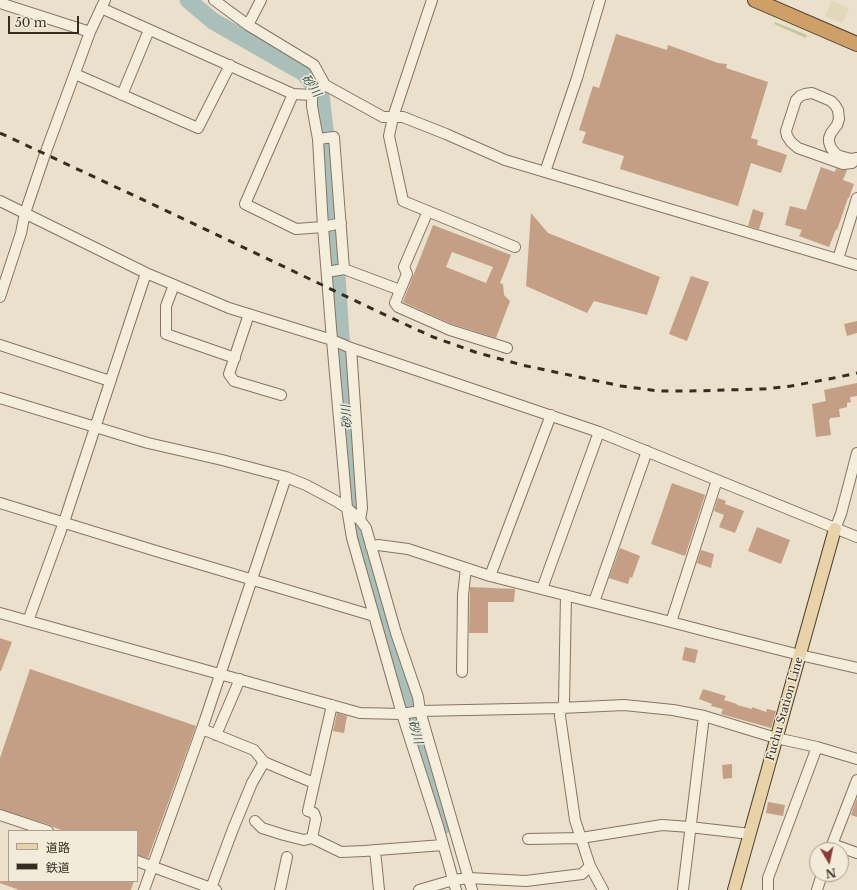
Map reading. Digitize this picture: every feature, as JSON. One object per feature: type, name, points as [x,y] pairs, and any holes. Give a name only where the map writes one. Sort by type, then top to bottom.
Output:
[{"type":"highway","points":[[755,0],[857,44]]},
{"type":"main road","name":"Fuchu Station Line","points":[[734,890],[835,529]]},
{"type":"street","points":[[214,0],[248,25],[314,65],[325,85],[383,117],[403,117],[505,160],[857,265]]},
{"type":"street","points":[[248,25],[261,0]]},
{"type":"street","points":[[432,0],[393,116],[389,136],[403,201],[515,247]]},
{"type":"street","points":[[546,172],[577,78],[600,0]]},
{"type":"street","points":[[0,3],[90,32]]},
{"type":"street","points":[[0,297],[21,233],[25,213],[45,154],[90,32],[103,4],[149,30],[293,94],[312,95],[325,85]]},
{"type":"street","points":[[122,94],[149,30]]},
{"type":"street","points":[[75,74],[198,128],[230,65]]},
{"type":"street","points":[[812,93],[835,105],[838,110],[839,120],[829,138],[831,148],[840,156],[851,159],[857,158],[852,163],[843,164],[798,148],[791,142],[786,136],[786,131],[796,100],[800,96],[812,93]]},
{"type":"street","points":[[293,94],[245,204],[296,229],[323,227],[341,223]]},
{"type":"street","points":[[312,95],[312,106],[318,139],[323,227],[347,508],[352,538],[402,714],[443,844],[454,885]]},
{"type":"street","points":[[318,139],[334,137],[344,269]]},
{"type":"street","points":[[838,259],[857,198]]},
{"type":"street","points":[[0,201],[146,273],[229,308],[332,340],[599,432],[857,537]]},
{"type":"street","points":[[428,211],[404,267],[407,274],[395,303],[398,307],[450,330],[507,348]]},
{"type":"street","points":[[327,272],[344,269],[400,290]]},
{"type":"street","points":[[28,621],[64,522],[146,273]]},
{"type":"street","points":[[174,285],[166,306],[166,334],[234,358]]},
{"type":"street","points":[[249,314],[229,374],[234,381],[281,395]]},
{"type":"street","points":[[0,345],[110,380]]},
{"type":"street","points":[[352,348],[362,508],[360,520]]},
{"type":"street","points":[[0,398],[148,443],[286,477],[306,485],[336,501],[347,508],[360,520],[366,528],[396,633],[418,697],[420,711],[472,890]]},
{"type":"street","points":[[490,576],[551,415]]},
{"type":"street","points":[[542,589],[599,432]]},
{"type":"street","points":[[594,602],[647,451]]},
{"type":"street","points":[[835,529],[841,514],[857,452]]},
{"type":"street","points":[[144,890],[202,729],[253,580],[286,477]]},
{"type":"street","points":[[671,622],[717,480]]},
{"type":"street","points":[[0,503],[374,616]]},
{"type":"street","points":[[372,547],[378,544],[408,549],[490,576],[713,634],[857,668]]},
{"type":"street","points":[[462,672],[463,595],[466,568]]},
{"type":"street","points":[[566,595],[564,704],[561,708],[560,716],[575,820],[590,866],[603,890]]},
{"type":"street","points":[[0,614],[360,713],[402,714],[420,711],[624,705],[673,710],[704,716],[776,738],[817,747],[857,759]]},
{"type":"street","points":[[216,735],[240,680]]},
{"type":"street","points":[[312,838],[316,819],[314,813],[308,811],[332,705]]},
{"type":"street","points":[[683,890],[704,716]]},
{"type":"street","points":[[202,729],[254,750],[264,762],[314,783]]},
{"type":"street","points":[[768,890],[768,878],[817,747]]},
{"type":"street","points":[[138,861],[214,889],[238,816],[252,783],[264,762]]},
{"type":"street","points":[[833,842],[857,780]]},
{"type":"street","points":[[0,815],[45,830]]},
{"type":"street","points":[[255,821],[262,828],[304,840],[312,838],[342,852],[443,844]]},
{"type":"street","points":[[528,839],[581,838],[662,825],[750,834]]},
{"type":"street","points":[[376,850],[379,890]]},
{"type":"street","points":[[280,890],[287,857]]},
{"type":"street","points":[[419,890],[454,885],[469,878],[526,880],[582,874],[590,866]]},
{"type":"shaded area","points":[[832,0],[849,9],[842,23],[825,16]]},
{"type":"green space","points":[[775,22],[807,35],[806,38],[774,24]]},
{"type":"building","points":[[616,34],[667,50],[668,45],[718,63],[727,64],[726,68],[768,82],[751,138],[758,140],[757,145],[787,155],[781,173],[751,163],[738,206],[620,169],[624,156],[582,143],[586,132],[579,130],[593,86],[599,88]]},
{"type":"building","points":[[821,167],[835,172],[836,168],[847,170],[843,180],[854,184],[829,247],[799,236],[802,230],[785,225],[790,206],[806,210]]},
{"type":"building","points":[[753,209],[764,213],[759,229],[748,226]]},
{"type":"building","points":[[531,213],[548,233],[660,277],[647,315],[594,301],[587,313],[526,286]]},
{"type":"building","points":[[433,225],[511,255],[500,283],[503,284],[504,295],[510,301],[496,338],[452,324],[403,302]],"holes":[[[452,252],[493,267],[486,283],[446,267]]]},
{"type":"building","points":[[691,276],[709,282],[687,341],[669,334]]},
{"type":"building","points":[[857,321],[857,333],[847,336],[844,324]]},
{"type":"building","points":[[857,383],[857,396],[850,397],[851,402],[847,403],[847,407],[839,409],[840,417],[830,418],[829,420],[831,435],[816,437],[812,404],[826,401],[824,390]]},
{"type":"building","points":[[672,483],[705,495],[685,556],[651,544]]},
{"type":"building","points":[[718,498],[726,501],[725,504],[744,511],[735,533],[719,527],[724,515],[714,511]]},
{"type":"building","points":[[757,527],[790,540],[781,564],[748,551]]},
{"type":"building","points":[[620,548],[640,556],[632,578],[630,577],[628,584],[609,578]]},
{"type":"building","points":[[701,550],[714,554],[711,568],[697,563]]},
{"type":"building","points":[[470,587],[515,589],[514,602],[488,602],[488,633],[469,633]]},
{"type":"building","points":[[0,638],[12,642],[1,671],[0,671]]},
{"type":"building","points":[[685,647],[698,650],[695,663],[682,660]]},
{"type":"building","points":[[30,669],[196,726],[148,858],[138,855],[138,830],[61,830],[0,809],[0,758]]},
{"type":"building","points":[[703,689],[726,696],[724,700],[737,705],[752,709],[752,707],[766,712],[767,709],[776,711],[771,728],[721,714],[723,709],[711,706],[712,704],[699,699]]},
{"type":"building","points":[[337,713],[347,716],[344,733],[333,731]]},
{"type":"building","points":[[732,764],[732,778],[723,779],[722,765]]},
{"type":"building","points":[[857,798],[857,817],[851,815]]},
{"type":"building","points":[[768,802],[785,805],[783,816],[766,813]]},
{"type":"building","points":[[0,881],[134,882],[131,890],[19,890],[0,883]]},
{"type":"waterway","name":"砂川","points":[[188,0],[213,21],[304,73],[321,95],[330,172],[352,501],[358,540],[443,826]]},
{"type":"railway","points":[[0,133],[398,321],[433,337],[475,352],[522,365],[621,386],[659,391],[763,389],[791,386],[857,373]]}]
